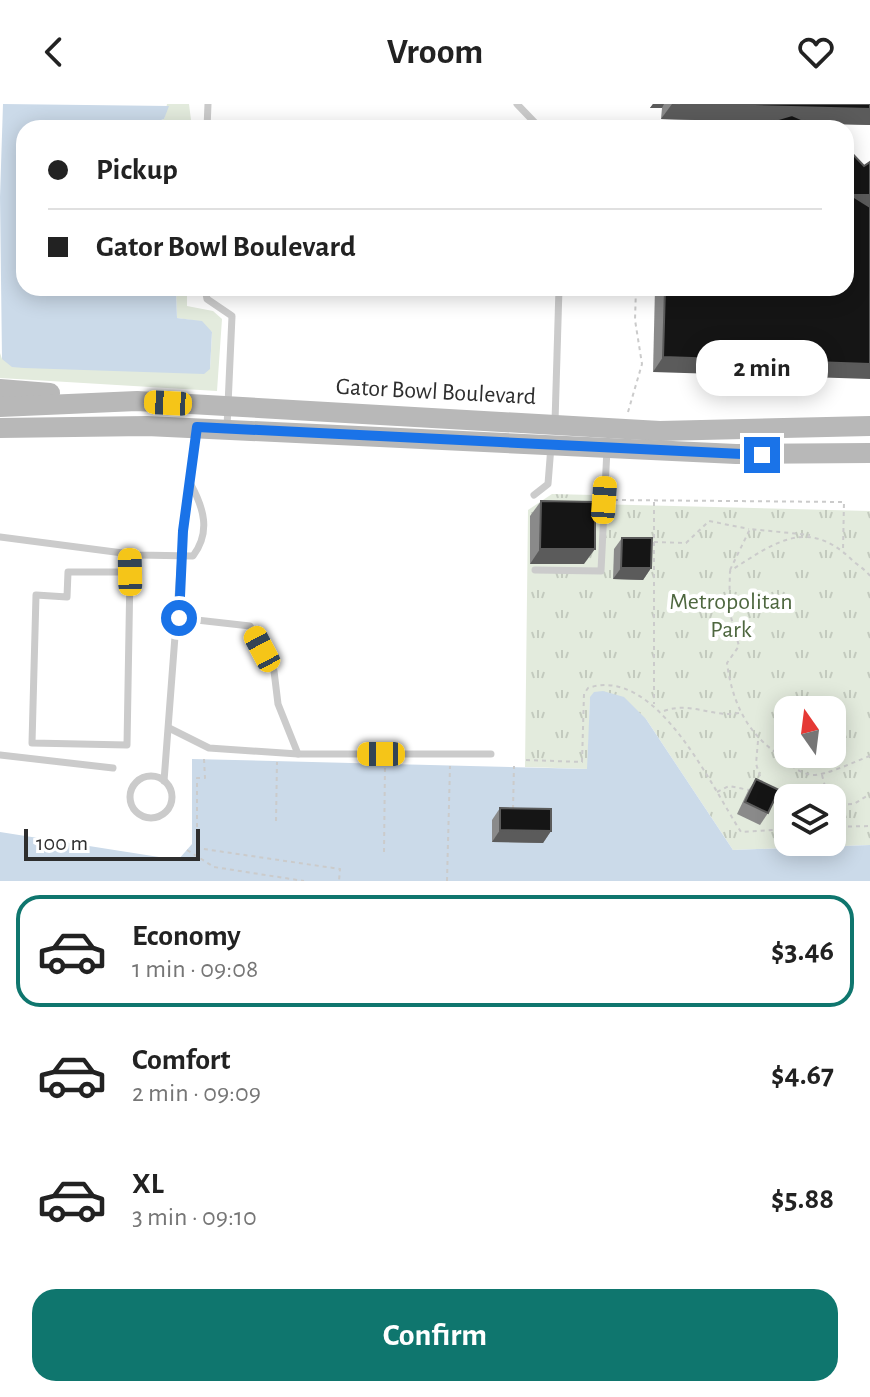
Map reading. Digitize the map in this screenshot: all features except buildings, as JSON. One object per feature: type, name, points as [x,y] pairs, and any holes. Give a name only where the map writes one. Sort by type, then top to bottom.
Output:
[{"type":"main road","points":[[0,389],[137,401]]},
{"type":"main road","name":"Gator Bowl Boulevard","points":[[0,407],[137,401],[228,406],[553,435],[607,447],[775,455],[870,453]]},
{"type":"main road","name":"Gator Bowl Boulevard","points":[[0,428],[103,425],[553,435],[870,426]]},
{"type":"main road","points":[[0,441],[103,425]]},
{"type":"lane","points":[[517,104],[532,120]]},
{"type":"lane","points":[[206,296],[232,316],[227,428]]},
{"type":"lane","points":[[534,495],[548,484],[559,296]]},
{"type":"lane","points":[[164,781],[151,776],[138,781],[130,799],[136,811],[147,818],[164,813],[172,797],[164,781],[179,618],[180,556],[197,427]]},
{"type":"lane","points":[[535,570],[601,571],[607,447]]},
{"type":"lane","points":[[0,537],[129,554],[193,556],[203,542],[201,503],[189,481]]},
{"type":"lane","points":[[129,554],[130,572],[127,745],[32,743],[36,595],[67,597],[68,572],[130,572]]},
{"type":"lane","points":[[179,618],[250,626],[274,671],[278,704],[298,754]]},
{"type":"lane","points":[[169,728],[209,748],[298,754],[491,754]]},
{"type":"lane","points":[[0,755],[113,768]]},
{"type":"path","points":[[628,418],[628,404],[637,390],[642,364],[635,320],[636,296]]},
{"type":"path","points":[[604,500],[844,502],[843,551]]},
{"type":"path","points":[[654,500],[654,705]]},
{"type":"path","points":[[654,542],[686,543],[709,521],[750,529],[813,535],[843,551],[870,576]]},
{"type":"path","points":[[750,529],[730,571],[729,610],[739,646],[727,663],[740,712],[758,740],[803,772],[822,774],[870,756]]},
{"type":"path","points":[[730,571],[771,546],[813,535]]},
{"type":"path","points":[[526,760],[582,762],[584,694],[588,688],[614,683],[634,690],[663,712],[741,832],[774,830]]},
{"type":"path","points":[[663,712],[680,705],[711,713],[740,712]]},
{"type":"path","points":[[758,740],[756,764],[766,796],[774,799]]},
{"type":"path","points":[[204,759],[205,778],[197,778],[197,848],[340,869],[339,881]]},
{"type":"path","points":[[276,821],[277,760]]},
{"type":"path","points":[[384,852],[386,763]]},
{"type":"path","points":[[447,881],[450,764]]},
{"type":"path","points":[[512,820],[514,766]]},
{"type":"path","points":[[822,774],[824,784]]},
{"type":"path","points":[[716,792],[729,786],[758,793]]},
{"type":"path","points":[[846,804],[854,804],[870,794]]},
{"type":"path","points":[[846,827],[870,826]]},
{"type":"path","points":[[187,850],[214,867],[304,881]]},
{"type":"green space","points":[[167,104],[189,104],[191,120],[161,120]]},
{"type":"green space","points":[[176,296],[187,296],[187,306],[213,311],[222,319],[217,391],[0,378],[0,353],[2,359],[210,369],[212,332],[191,320],[177,318]]},
{"type":"green space","name":"Metropolitan Park","points":[[552,494],[593,495],[593,504],[870,511],[870,845],[846,846],[846,784],[774,784],[774,849],[733,850],[646,719],[590,697],[588,769],[525,767],[528,510]]},
{"type":"water","points":[[3,104],[169,106],[161,120],[16,120],[16,296],[176,296],[177,318],[202,321],[212,332],[210,369],[204,374],[24,368],[12,367],[2,359],[0,197]]},
{"type":"water","points":[[603,691],[624,697],[646,719],[733,850],[774,849],[774,856],[846,856],[846,846],[870,845],[870,881],[0,881],[0,832],[178,860],[192,844],[192,759],[587,769],[590,697],[594,692]]},
{"type":"route","points":[[179,618],[180,556],[197,427],[762,455]]}]
